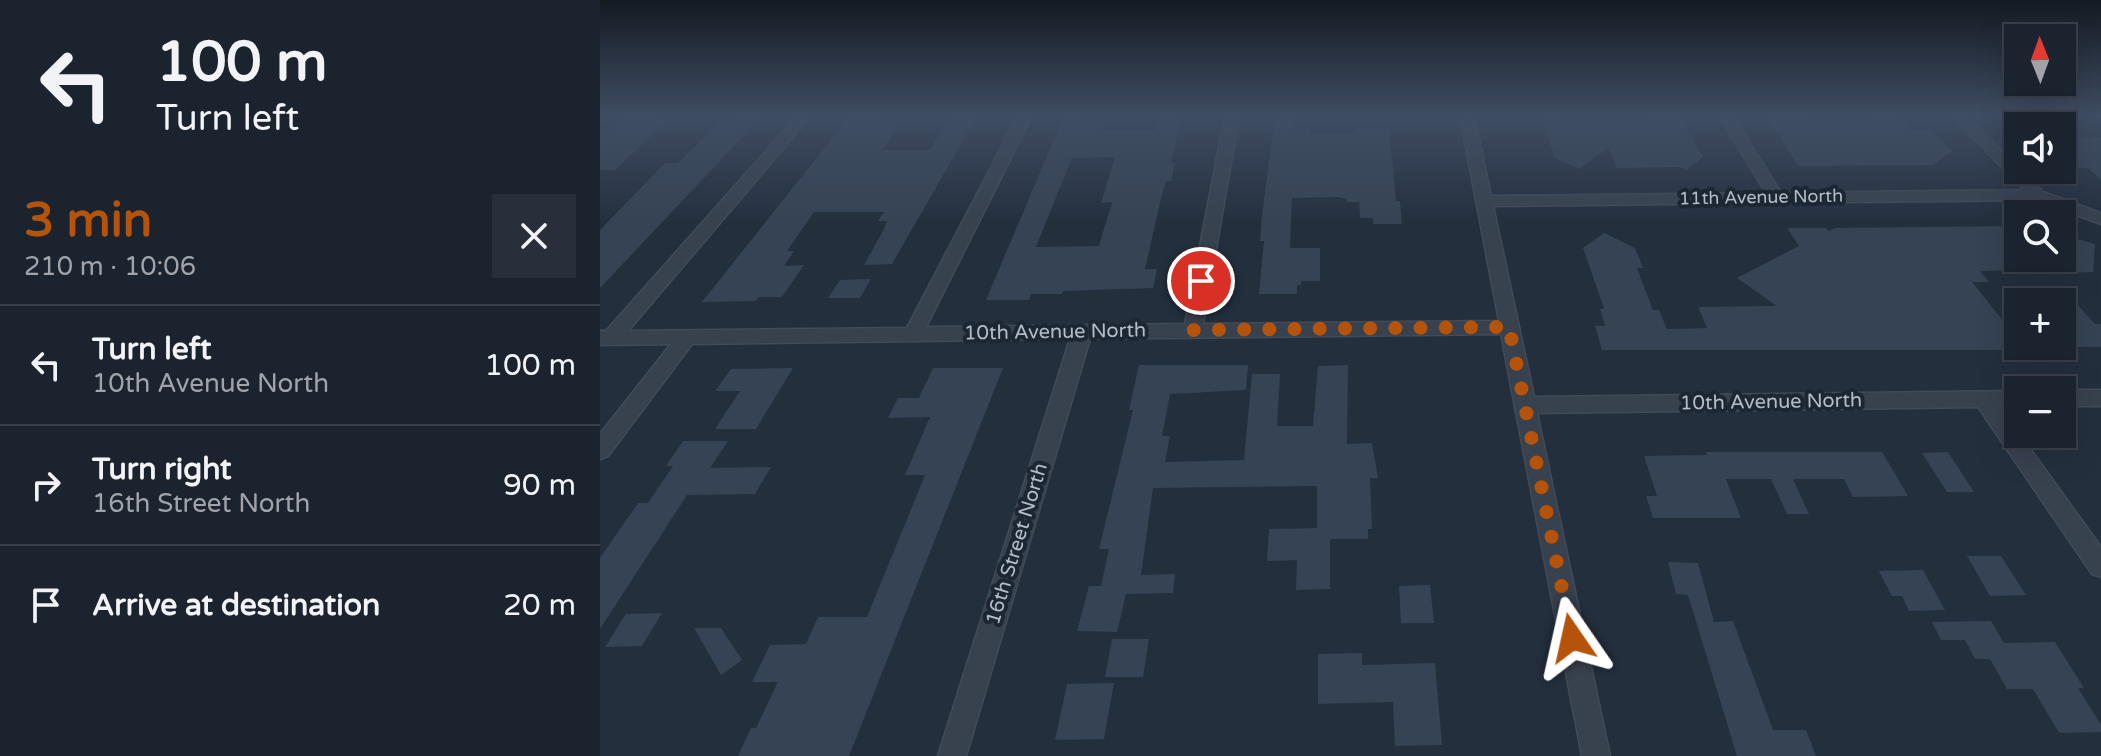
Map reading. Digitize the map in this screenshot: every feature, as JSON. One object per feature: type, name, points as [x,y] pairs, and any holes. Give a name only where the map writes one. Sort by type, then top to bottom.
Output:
[{"type":"street","points":[[606,338],[773,151]]},
{"type":"street","points":[[913,334],[1007,151]]},
{"type":"street","points":[[1193,330],[1226,151]]},
{"type":"street","points":[[1474,151],[1596,756]]},
{"type":"street","points":[[1748,151],[1776,197]]},
{"type":"street","points":[[1994,151],[2037,195],[2101,219]]},
{"type":"street","name":"11th Avenue North","points":[[1484,201],[2037,195]]},
{"type":"street","name":"10th Avenue North","points":[[606,338],[1509,327]]},
{"type":"street","name":"16th Street North","points":[[952,756],[1082,332]]},
{"type":"street","points":[[600,450],[687,337]]},
{"type":"street","points":[[2076,398],[2101,398]]},
{"type":"street","points":[[1983,399],[2101,566]]},
{"type":"street","name":"10th Avenue North","points":[[1525,405],[2004,399]]},
{"type":"building","points":[[600,151],[635,151],[615,170],[600,168]]},
{"type":"building","points":[[690,151],[729,151],[600,288],[600,230],[665,163],[678,163]]},
{"type":"building","points":[[822,151],[957,151],[892,264],[864,265],[884,229],[887,221],[878,221],[884,212],[814,212],[787,251],[794,251],[784,266],[804,265],[782,297],[702,302]]},
{"type":"building","points":[[1049,151],[1174,151],[1171,181],[1166,181],[1163,190],[1145,269],[1157,269],[1153,288],[1031,294],[1029,300],[986,300]],"holes":[[[1115,157],[1101,203],[1112,202],[1099,246],[1036,247],[1072,158]]]},
{"type":"building","points":[[1270,151],[1391,151],[1396,201],[1400,201],[1402,224],[1373,224],[1373,218],[1360,218],[1359,202],[1347,202],[1347,199],[1292,198],[1290,248],[1320,248],[1320,281],[1301,281],[1301,285],[1297,285],[1297,294],[1259,294],[1264,241],[1260,241]]},
{"type":"building","points":[[1553,151],[1603,151],[1579,169],[1555,158]]},
{"type":"building","points":[[1609,151],[1700,151],[1703,157],[1686,170],[1680,167],[1617,168]]},
{"type":"building","points":[[1789,151],[1952,151],[1933,165],[1798,166]]},
{"type":"building","points":[[2076,151],[2101,151],[2101,180],[2088,168],[2076,168]]},
{"type":"building","points":[[2004,226],[2004,270],[1980,271],[1989,282],[1972,282],[2004,322],[2004,350],[1602,350],[1595,326],[1605,326],[1600,309],[1604,308],[1583,248],[1604,233],[1635,248],[1643,268],[1637,268],[1653,310],[1659,310],[1667,329],[1707,328],[1698,307],[1777,306],[1737,278],[1799,246],[1787,228],[1826,228],[1829,231],[1835,228]]},
{"type":"building","points":[[2076,239],[2095,244],[2093,272],[2062,273],[2076,272]]},
{"type":"building","points":[[871,279],[860,298],[828,298],[840,280]]},
{"type":"building","points":[[2076,303],[2095,324],[2101,324],[2101,347],[2076,347]]},
{"type":"building","points":[[1139,365],[1248,365],[1246,390],[1170,394],[1162,436],[1170,436],[1165,462],[1244,460],[1252,374],[1280,374],[1277,426],[1313,426],[1318,366],[1348,365],[1347,444],[1372,443],[1378,478],[1370,478],[1372,529],[1368,529],[1368,539],[1330,539],[1330,589],[1296,590],[1297,560],[1267,561],[1269,529],[1317,528],[1317,486],[1153,488],[1141,575],[1175,574],[1173,593],[1126,594],[1117,632],[1077,631],[1089,586],[1101,586],[1109,549],[1099,549],[1133,410],[1129,410]]},
{"type":"building","points":[[793,368],[756,429],[715,429],[740,391],[715,391],[731,369]]},
{"type":"building","points":[[933,368],[1003,368],[849,756],[738,756],[751,728],[756,728],[778,682],[752,682],[770,645],[806,644],[818,617],[867,617],[925,475],[905,475],[930,417],[888,418],[898,398],[919,398]]},
{"type":"building","points":[[683,441],[728,441],[710,468],[771,467],[755,494],[687,495],[600,629],[600,558],[638,503],[648,503],[673,466],[666,466]]},
{"type":"building","points":[[1706,452],[1882,452],[1908,496],[1853,497],[1844,479],[1793,479],[1809,514],[1787,514],[1771,479],[1726,479],[1741,518],[1653,518],[1646,496],[1657,496],[1644,456],[1707,455]]},
{"type":"building","points":[[1948,452],[1974,492],[1947,492],[1922,453]]},
{"type":"building","points":[[1967,556],[2001,556],[2026,595],[1990,596]]},
{"type":"building","points":[[1668,562],[1698,563],[1714,622],[1733,621],[1773,730],[1806,730],[1816,756],[1737,756],[1688,595],[1676,594]]},
{"type":"building","points":[[1923,570],[1945,610],[1909,611],[1902,596],[1892,596],[1879,571]]},
{"type":"building","points":[[1430,585],[1434,623],[1401,623],[1399,586]]},
{"type":"building","points":[[662,613],[642,646],[605,647],[626,614]]},
{"type":"building","points":[[1991,621],[2004,643],[2055,642],[2084,688],[2078,688],[2101,725],[2101,732],[2059,733],[2033,689],[2007,689],[1990,659],[1975,659],[1965,640],[1941,640],[1932,622]]},
{"type":"building","points":[[694,628],[721,628],[742,660],[721,675]]},
{"type":"building","points":[[1112,639],[1149,639],[1143,677],[1105,677]]},
{"type":"building","points":[[1362,653],[1362,665],[1435,663],[1442,745],[1395,746],[1393,702],[1318,704],[1318,654]]},
{"type":"building","points":[[1114,683],[1104,739],[1055,740],[1067,684]]},
{"type":"route","points":[[1201,281],[1193,330],[1509,327],[1572,638]]}]
